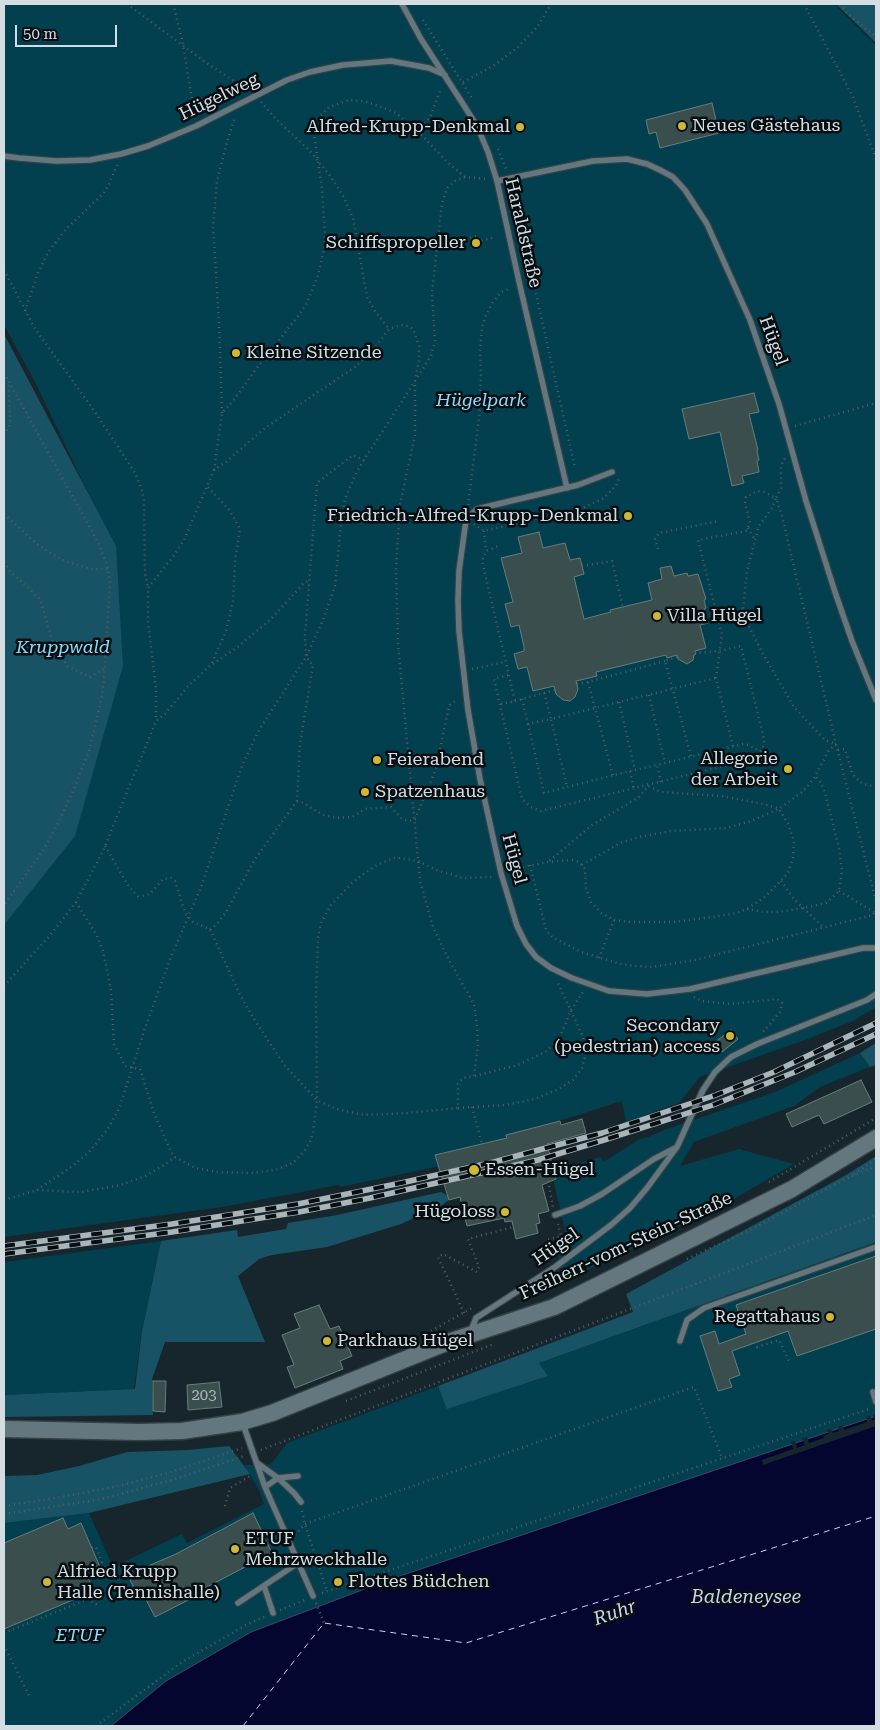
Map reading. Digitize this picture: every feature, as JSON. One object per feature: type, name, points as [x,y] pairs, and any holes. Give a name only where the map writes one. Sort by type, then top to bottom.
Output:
[{"type":"main road","name":"Freiherr-vom-Stein-Straße","points":[[4,1429],[182,1431],[242,1422],[272,1413],[470,1335],[568,1300],[792,1189],[876,1138]]},
{"type":"lane","name":"Haraldstraße","points":[[402,4],[421,39],[477,126],[488,152],[497,181],[567,488]]},
{"type":"lane","name":"Hügelweg","points":[[4,156],[57,161],[90,160],[122,154],[148,146],[196,126],[288,80],[310,72],[352,64],[391,61],[429,68],[446,76]]},
{"type":"lane","name":"Hügel","points":[[497,181],[583,162],[627,159],[647,164],[673,177],[685,190],[707,224],[750,320],[780,404],[834,592],[876,700]]},
{"type":"lane","points":[[466,520],[477,509],[578,485],[612,472]]},
{"type":"lane","name":"Hügel","points":[[466,520],[459,570],[458,601],[467,695],[480,779],[501,874],[517,926],[526,944],[536,957],[552,968],[588,985],[637,994],[666,993],[690,989],[863,948],[876,948]]},
{"type":"lane","name":"Hügel","points":[[470,1335],[476,1318],[555,1267],[611,1225],[630,1208],[677,1147],[709,1081],[715,1072],[731,1057],[757,1044],[867,1000],[876,994]]},
{"type":"lane","points":[[555,1216],[580,1206],[602,1194],[654,1159],[677,1147]]},
{"type":"lane","points":[[680,1341],[687,1320],[704,1308],[876,1247]]},
{"type":"lane","points":[[873,1392],[874,1405]]},
{"type":"lane","points":[[242,1422],[265,1487],[313,1596]]},
{"type":"lane","points":[[257,1463],[278,1478],[301,1502]]},
{"type":"lane","points":[[265,1487],[278,1478],[298,1476]]},
{"type":"lane","points":[[238,1603],[298,1563]]},
{"type":"lane","points":[[264,1586],[273,1613]]},
{"type":"path","points":[[127,4],[184,47],[256,96],[267,111],[319,161],[343,196],[353,218],[367,297],[389,329]]},
{"type":"path","points":[[173,4],[184,47],[196,126]]},
{"type":"path","points":[[463,82],[493,66],[517,48],[538,26],[551,4]]},
{"type":"path","points":[[804,4],[853,97],[876,159]]},
{"type":"path","points":[[840,4],[847,13],[876,36]]},
{"type":"path","points":[[419,132],[431,115],[452,65]]},
{"type":"path","points":[[222,412],[299,315],[313,291],[322,263],[325,236],[324,206],[314,134],[315,124],[329,107],[348,100],[364,101],[396,113],[419,132],[447,162],[465,176],[497,181]]},
{"type":"path","points":[[148,588],[184,540],[214,470],[222,412],[213,227],[219,171],[239,105]]},
{"type":"path","points":[[25,311],[38,273],[49,251],[66,229],[104,193],[122,154]]},
{"type":"path","points":[[4,1200],[37,1190],[71,1167],[99,1141],[119,1109],[145,1028],[171,957],[201,886],[246,755],[259,730],[306,656],[323,620],[335,586],[341,524],[346,499],[355,476],[427,364],[434,348],[432,294],[444,196],[447,188],[465,176]]},
{"type":"path","points":[[477,236],[479,241],[480,247],[473,249],[470,238],[477,236]]},
{"type":"path","points":[[479,241],[496,238]]},
{"type":"path","points":[[4,270],[25,311],[47,347],[112,438],[138,480],[144,500],[148,622],[156,689],[156,721],[106,846],[76,902],[47,939],[4,986]]},
{"type":"path","points":[[534,283],[501,292],[493,302],[482,327],[480,344],[480,418],[466,520],[484,531],[584,508],[604,498],[616,486],[621,473]]},
{"type":"path","points":[[214,470],[265,428],[355,368],[375,348],[389,329],[401,325],[413,329],[420,353],[415,381],[415,434],[400,504],[396,580],[398,644],[415,819],[415,838],[423,892],[433,927],[474,1004],[478,1026],[474,1076]]},
{"type":"path","points":[[4,373],[99,544],[108,569],[110,585],[105,668],[99,710],[88,751],[58,826],[4,905]]},
{"type":"path","points":[[4,435],[10,424],[9,383]]},
{"type":"path","points":[[786,428],[876,403]]},
{"type":"path","points":[[791,445],[781,466],[781,488],[772,508],[759,526],[747,571],[743,609],[748,624],[763,654],[794,707],[825,740],[836,744]]},
{"type":"path","points":[[209,929],[221,920],[255,859],[297,801],[300,744],[313,666],[306,656],[305,635],[317,483],[353,455],[364,460]]},
{"type":"path","points":[[207,486],[230,511],[240,529],[235,561],[233,601],[226,631],[211,665]]},
{"type":"path","points":[[733,746],[716,678],[722,635],[698,540],[746,531],[750,524],[745,503],[746,497],[758,491],[776,498],[781,512],[836,744],[876,901]]},
{"type":"path","points":[[4,514],[37,544],[62,560],[90,569],[108,569]]},
{"type":"path","points":[[658,550],[655,539],[658,533],[720,521]]},
{"type":"path","points":[[748,528],[755,540]]},
{"type":"path","points":[[484,531],[486,551],[482,561],[514,701]]},
{"type":"path","points":[[486,551],[501,545]]},
{"type":"path","points":[[582,566],[612,561],[622,608]]},
{"type":"path","points":[[4,562],[10,571],[40,599],[53,643],[66,666],[90,677],[105,668]]},
{"type":"path","points":[[156,721],[188,686],[211,665],[239,646],[270,619],[308,581]]},
{"type":"path","points":[[717,616],[743,609]]},
{"type":"path","points":[[508,675],[494,679],[522,800],[531,807],[541,811],[756,758],[762,751],[764,739],[741,646],[720,651],[695,653]]},
{"type":"path","points":[[577,684],[678,657]]},
{"type":"path","points":[[664,660],[691,756]]},
{"type":"path","points":[[480,667],[505,662]]},
{"type":"path","points":[[528,724],[716,678]]},
{"type":"path","points":[[588,682],[613,775]]},
{"type":"path","points":[[501,704],[555,690]]},
{"type":"path","points":[[544,693],[567,787]]},
{"type":"path","points":[[649,694],[665,762]]},
{"type":"path","points":[[297,801],[324,815],[337,818],[352,817],[365,809],[391,807],[402,820],[409,821],[415,819],[436,769],[450,705],[454,700],[467,695]]},
{"type":"path","points":[[522,699],[544,793],[743,744],[762,751],[780,763]]},
{"type":"path","points":[[619,702],[635,770]]},
{"type":"path","points":[[582,865],[620,843],[639,837],[672,831],[727,828],[751,821],[779,809],[802,792],[815,776],[829,750],[836,744]]},
{"type":"path","points":[[838,750],[845,749],[852,773],[857,779],[863,784],[876,788]]},
{"type":"path","points":[[657,764],[661,782]]},
{"type":"path","points":[[630,771],[634,789]]},
{"type":"path","points":[[747,909],[779,912],[803,908],[826,903],[839,892],[842,871],[839,848],[825,793],[821,783],[815,776]]},
{"type":"path","points":[[76,902],[97,936],[103,951],[111,990],[114,1044],[125,1066],[140,1069],[154,1113],[175,1157],[195,1168],[216,1172],[251,1173],[284,1167],[300,1157],[310,1142],[313,1132],[317,1100],[316,994],[318,937],[321,924],[331,905],[342,893],[371,869],[386,860],[400,858],[418,861],[464,878],[485,878],[515,868],[573,860],[579,862],[585,869],[586,888],[591,902],[600,912],[614,920],[630,922],[674,922],[734,914],[747,909],[766,896],[788,873],[793,858],[794,841],[788,824],[779,809],[730,797],[661,792],[648,786]]},
{"type":"path","points":[[548,862],[592,825],[639,797],[648,786]]},
{"type":"path","points":[[106,846],[129,887],[138,896],[150,894],[163,879],[171,878],[175,881],[182,908],[193,922],[209,929],[240,995],[285,1066],[317,1100],[336,1109],[364,1115],[504,1105],[535,1099],[559,1090],[573,1080],[582,1068],[586,1053],[583,1037],[552,968]]},
{"type":"path","points":[[530,865],[546,930],[552,937],[563,944],[617,964],[652,967],[695,960],[872,915],[875,910],[839,892]]},
{"type":"path","points":[[781,881],[793,898],[824,928]]},
{"type":"path","points":[[599,958],[614,920]]},
{"type":"path","points":[[458,1108],[458,1084],[463,1078],[518,1065],[547,1051],[559,1039],[571,1010],[588,985]]},
{"type":"path","points":[[690,989],[695,998],[709,1002],[730,1004],[773,999],[780,1001],[782,1003],[780,1011],[764,1029]]},
{"type":"path","points":[[472,1107],[482,1144]]},
{"type":"path","points":[[37,1190],[81,1192],[121,1186],[144,1176],[175,1157]]},
{"type":"path","points":[[876,1159],[848,1177],[876,1166]]},
{"type":"path","points":[[548,1182],[561,1236],[547,1240],[551,1257]]},
{"type":"path","points":[[4,1514],[102,1499],[172,1480],[253,1453],[876,1215]]},
{"type":"path","points":[[464,1313],[438,1257],[443,1254],[477,1272],[479,1267],[468,1239],[513,1227]]},
{"type":"path","points":[[756,1342],[757,1347],[779,1340],[789,1361]]},
{"type":"path","points":[[305,1524],[694,1387],[722,1458]]},
{"type":"path","points":[[301,1502],[305,1524],[327,1591],[874,1405]]},
{"type":"path","points":[[4,1506],[118,1486],[250,1445]]},
{"type":"path","points":[[225,1506],[230,1488],[260,1470]]},
{"type":"path","points":[[92,1548],[96,1547],[106,1572],[118,1580]]},
{"type":"path","points":[[96,1726],[182,1662],[248,1624],[313,1596]]},
{"type":"path","points":[[4,1633],[88,1599],[99,1606]]},
{"type":"path","points":[[318,1607],[324,1623]]},
{"type":"path","points":[[4,1645],[29,1696]]},
{"type":"green space","name":"Hügelpark","points":[[4,4],[834,4],[876,45],[876,1007],[853,1021],[700,1077],[679,1103],[626,1122],[622,1101],[506,1135],[507,1138],[438,1154],[440,1166],[340,1187],[339,1185],[222,1207],[4,1237],[4,922],[113,545],[35,382],[4,325]]},
{"type":"green space","points":[[836,4],[876,4],[876,43],[871,38]]},
{"type":"green space","name":"Kruppwald","points":[[4,334],[116,546],[123,666],[75,836],[4,925]]},
{"type":"green space","points":[[876,1043],[876,1065],[870,1067],[860,1053]]},
{"type":"green space","points":[[860,1053],[870,1067],[820,1087],[794,1106],[694,1142],[680,1166],[739,1149],[794,1164],[734,1199],[565,1281],[555,1243],[567,1239],[551,1170],[601,1157],[603,1162],[640,1139],[775,1092]]},
{"type":"green space","points":[[876,1156],[876,1242],[539,1363],[548,1376],[447,1409],[438,1386],[633,1312],[626,1294],[846,1175]]},
{"type":"green space","points":[[441,1192],[447,1195],[449,1200],[425,1218],[418,1216],[401,1224],[327,1247],[272,1255],[259,1259],[238,1276],[265,1342],[165,1342],[152,1379],[153,1415],[4,1417],[4,1395],[135,1389],[142,1331],[161,1241],[237,1230],[238,1237],[286,1229],[288,1223],[337,1215]]},
{"type":"green space","points":[[161,1241],[142,1330],[134,1389],[4,1395],[4,1262]]},
{"type":"green space","name":"ETUF","points":[[876,1242],[876,1416],[392,1579],[251,1632],[166,1681],[111,1726],[4,1726],[4,1523],[89,1513],[113,1567],[182,1534],[187,1543],[264,1504],[259,1490],[244,1465],[271,1464],[287,1443],[438,1386],[448,1408],[548,1376],[539,1363]]},
{"type":"green space","points":[[229,1446],[250,1474],[89,1513],[4,1523],[4,1476],[37,1475],[79,1466],[127,1452],[188,1450]]},
{"type":"water","name":"Baldeneysee","points":[[876,1416],[876,1726],[111,1726],[166,1681],[251,1632],[391,1579]]},
{"type":"pier","points":[[876,1414],[876,1426],[763,1465],[762,1460],[793,1449],[791,1442],[795,1441],[797,1448],[805,1445],[802,1439],[807,1437],[809,1443],[824,1438],[823,1436],[828,1434],[827,1430],[831,1429],[833,1433],[839,1431],[838,1427],[842,1425],[844,1430],[867,1422],[866,1417],[870,1416],[872,1420],[875,1420],[873,1415]]},
{"type":"building","name":"Neues Gästehaus","points":[[712,103],[719,133],[660,148],[656,132],[649,134],[646,120]]},
{"type":"building","points":[[754,393],[759,412],[749,414],[758,450],[759,472],[742,476],[744,483],[732,486],[720,432],[689,439],[682,409]]},
{"type":"building","name":"Villa Hügel","points":[[539,532],[543,548],[565,543],[570,560],[580,558],[584,574],[574,577],[584,619],[611,612],[610,610],[652,600],[648,583],[662,579],[660,568],[671,566],[674,576],[687,573],[688,576],[698,574],[706,599],[704,600],[706,608],[704,609],[708,623],[700,625],[706,648],[695,651],[696,654],[693,660],[687,664],[678,659],[677,655],[667,658],[666,655],[596,672],[597,676],[576,681],[578,689],[575,697],[570,701],[563,700],[556,694],[554,686],[533,691],[527,667],[518,669],[514,654],[524,651],[524,647],[519,625],[511,627],[505,604],[513,602],[501,558],[522,553],[518,537]]},
{"type":"building","name":"Secondary (pedestrian) access","points":[[731,1030],[738,1039],[722,1052],[715,1042]]},
{"type":"building","points":[[861,1080],[872,1102],[824,1124],[819,1115],[792,1127],[786,1114]]},
{"type":"building","points":[[582,1119],[586,1133],[547,1144],[556,1179],[542,1185],[549,1211],[538,1214],[540,1223],[536,1224],[538,1233],[516,1239],[512,1221],[505,1222],[504,1218],[467,1226],[460,1197],[449,1200],[435,1155],[507,1138],[506,1135],[560,1121],[561,1125]]},
{"type":"building","points":[[876,1256],[876,1329],[797,1356],[788,1331],[732,1351],[740,1375],[729,1379],[732,1387],[718,1391],[700,1336],[715,1331],[719,1344],[746,1334],[736,1305]]},
{"type":"building","points":[[319,1305],[330,1329],[339,1326],[352,1356],[340,1361],[343,1369],[295,1388],[287,1367],[294,1365],[282,1335],[300,1328],[294,1314]]},
{"type":"building","points":[[153,1381],[166,1381],[165,1412],[153,1411]]},
{"type":"building","points":[[219,1382],[222,1407],[188,1410],[187,1385]]},
{"type":"building","points":[[253,1513],[272,1553],[201,1590],[202,1593],[155,1617],[140,1588],[135,1590],[130,1580],[136,1576],[135,1574]]},
{"type":"building","name":"Alfried Krupp Halle (Tennishalle)","points":[[63,1518],[68,1529],[81,1523],[100,1567],[86,1573],[94,1591],[4,1629],[4,1543]]},
{"type":"ferry route","points":[[243,1726],[324,1623],[466,1643],[876,1516]]},
{"type":"railway","points":[[4,1246],[172,1224],[298,1204],[494,1162],[602,1133],[716,1095],[774,1072],[876,1023]]},
{"type":"railway","points":[[4,1254],[172,1232],[299,1212],[538,1160],[713,1105],[795,1072],[876,1034]]},
{"type":"place","name":"Neues Gästehaus","points":[[682,126]]},
{"type":"place","name":"Alfred-Krupp-Denkmal","points":[[520,127]]},
{"type":"place","name":"Schiffspropeller","points":[[476,243]]},
{"type":"place","name":"Kleine Sitzende","points":[[236,353]]},
{"type":"place","name":"Friedrich-Alfred-Krupp-Denkmal","points":[[628,516]]},
{"type":"place","name":"Villa Hügel","points":[[657,616]]},
{"type":"place","name":"Feierabend","points":[[377,760]]},
{"type":"place","name":"Allegorie der Arbeit","points":[[788,769]]},
{"type":"place","name":"Spatzenhaus","points":[[365,792]]},
{"type":"place","name":"Secondary (pedestrian) access","points":[[730,1036]]},
{"type":"place","name":"Essen-Hügel","points":[[474,1170]]},
{"type":"place","name":"Hügoloss","points":[[505,1212]]},
{"type":"place","name":"Regattahaus","points":[[830,1317]]},
{"type":"place","name":"Parkhaus Hügel","points":[[327,1341]]},
{"type":"place","name":"ETUF Mehrzweckhalle","points":[[235,1549]]},
{"type":"place","name":"Alfried Krupp Halle (Tennishalle)","points":[[47,1582]]},
{"type":"place","name":"Flottes Büdchen","points":[[338,1582]]},
{"type":"water label","name":"Ruhr","points":[[615,1613]]}]
